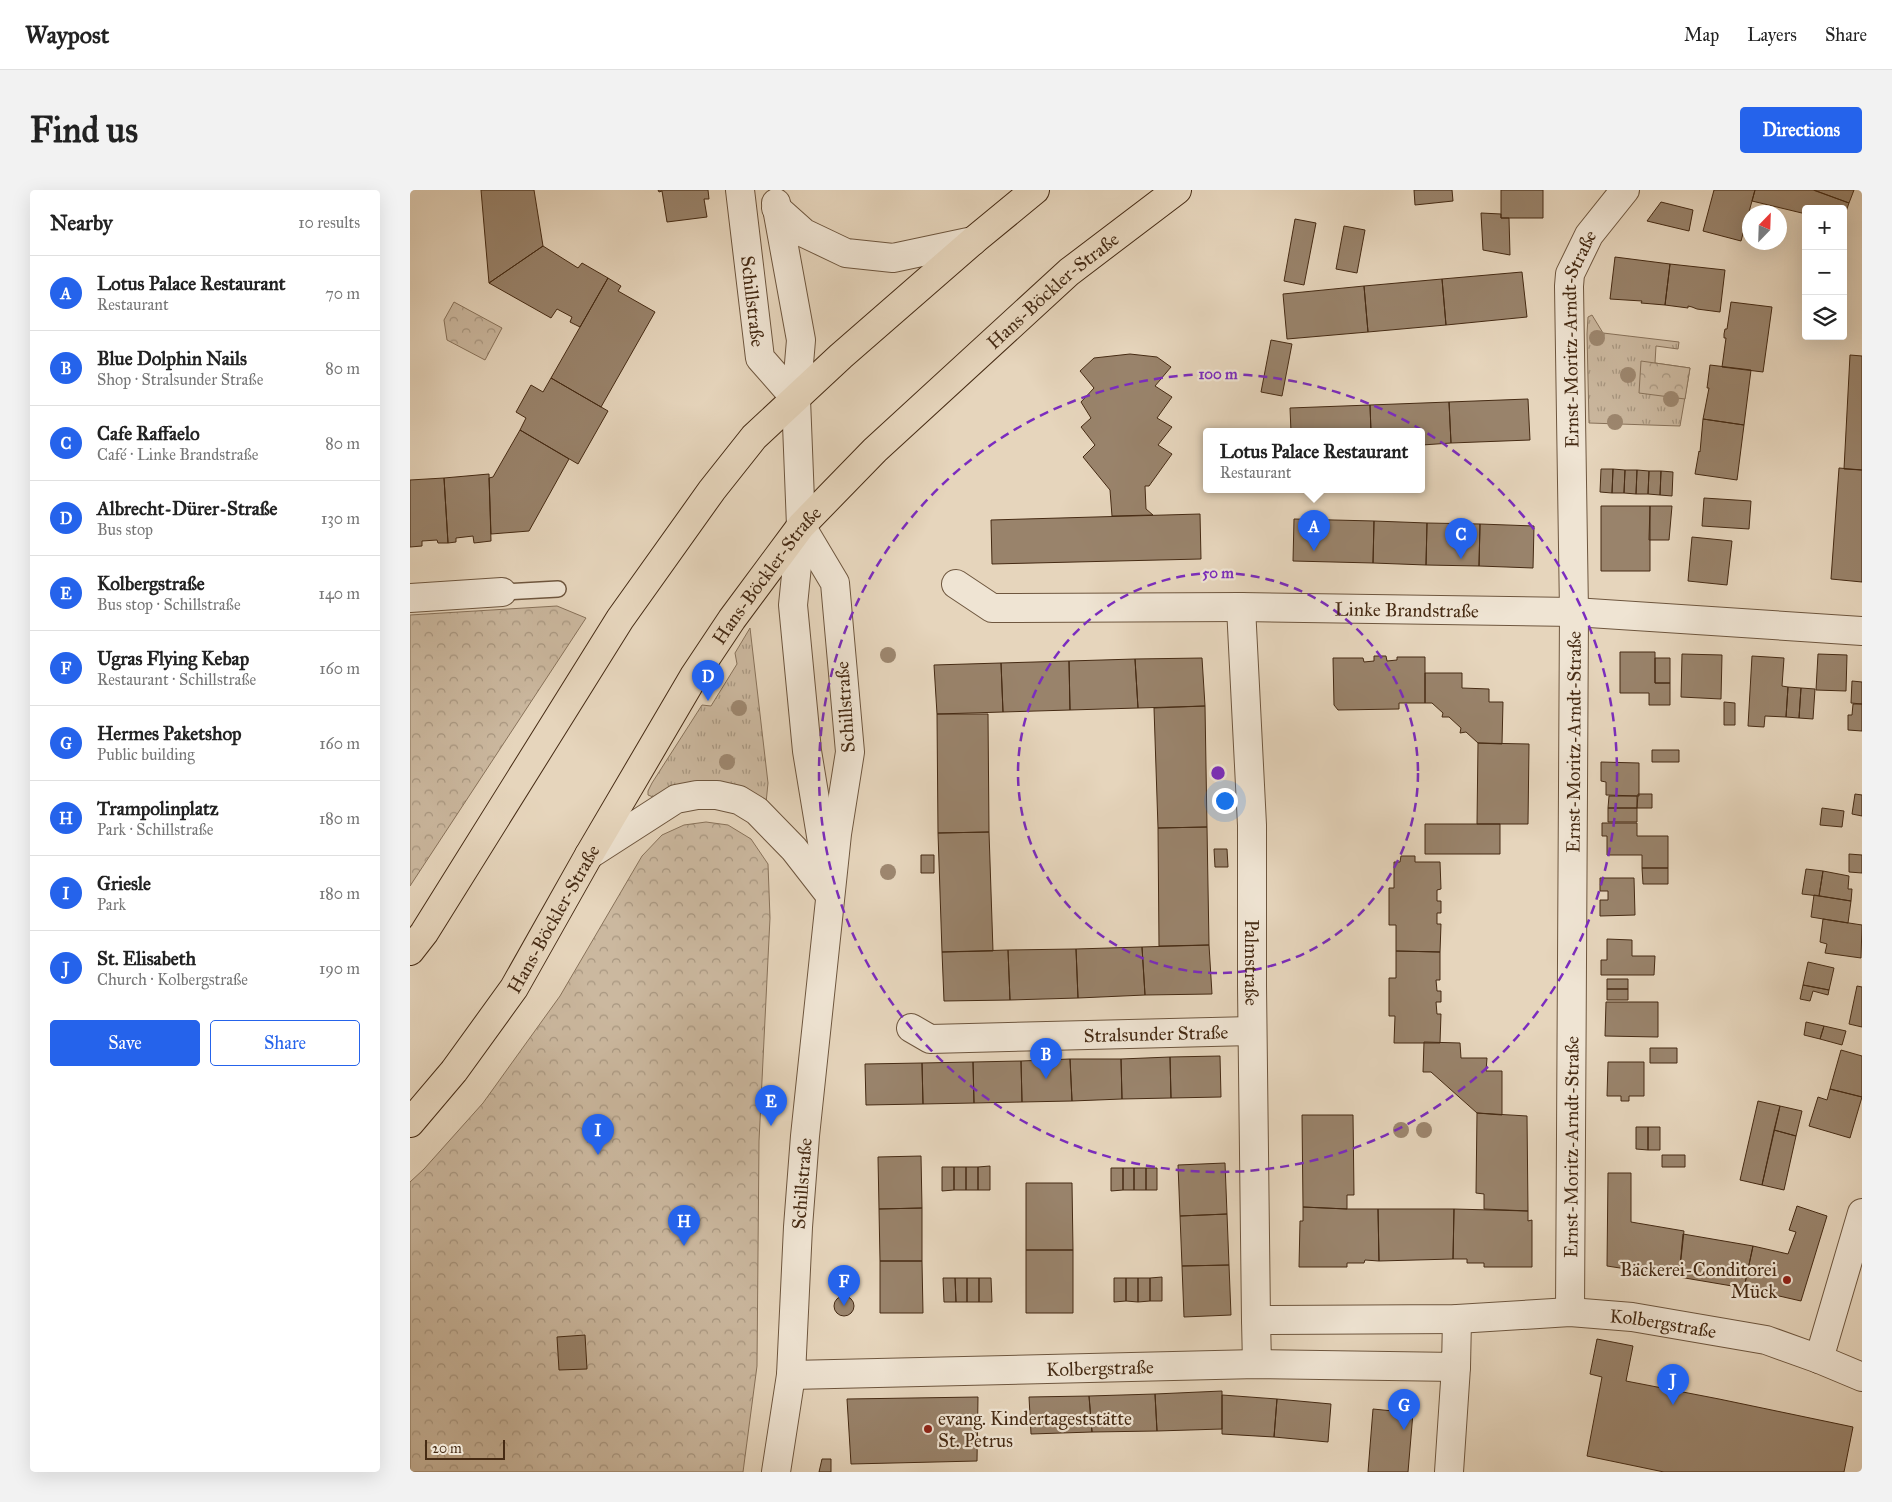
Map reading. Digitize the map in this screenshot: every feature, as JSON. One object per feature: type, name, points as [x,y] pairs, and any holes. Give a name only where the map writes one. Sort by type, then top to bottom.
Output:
[{"type":"main road","points":[[410,951],[424,933],[620,619],[712,490],[754,438],[842,356],[1035,190]]},
{"type":"main road","name":"Hans-Böckler-Straße","points":[[410,1123],[454,1071],[514,988],[694,676],[732,620],[801,526],[874,450],[1069,272],[1177,190]]},
{"type":"street","name":"Schillstraße","points":[[740,190],[760,358],[796,399]]},
{"type":"street","name":"Ernst-Moritz-Arndt-Straße","points":[[1570,1312],[1574,612],[1569,286],[1570,274],[1589,234],[1625,190]]},
{"type":"street","name":"Schillstraße","points":[[775,199],[800,340],[796,399],[801,526],[793,605],[807,751],[831,896]]},
{"type":"street","name":"Schillstraße","points":[[775,199],[804,233],[846,253],[892,258],[973,242]]},
{"type":"street","name":"Schillstraße","points":[[776,1472],[791,1375],[800,1192],[837,834],[850,752],[835,583],[801,526]]},
{"type":"street","name":"Linke Brandstraße","points":[[956,584],[992,608],[1241,607],[1574,612],[1862,631]]},
{"type":"street","points":[[410,598],[502,592]]},
{"type":"street","name":"Palmstraße","points":[[1241,607],[1252,816],[1252,1031],[1256,1320]]},
{"type":"street","points":[[589,855],[676,799],[697,795],[716,795],[739,800],[757,811],[794,849],[831,896]]},
{"type":"street","name":"Stralsunder Straße","points":[[911,1028],[930,1039],[1252,1031]]},
{"type":"street","points":[[1819,1359],[1856,1257],[1862,1213]]},
{"type":"street","name":"Kolbergstraße","points":[[1256,1320],[1457,1319],[1570,1312],[1632,1318],[1766,1340],[1862,1377]]},
{"type":"street","points":[[1450,1472],[1457,1319]]},
{"type":"street","points":[[1256,1320],[1257,1364]]},
{"type":"street","name":"Kolbergstraße","points":[[791,1375],[1257,1364],[1456,1367]]},
{"type":"lane","points":[[502,592],[558,589]]},
{"type":"green space","points":[[454,302],[502,328],[485,360],[447,340],[444,320]]},
{"type":"green space","points":[[1592,315],[1603,333],[1679,342],[1678,349],[1656,346],[1655,363],[1690,368],[1680,426],[1589,423],[1587,334],[1588,317]]},
{"type":"green space","points":[[1641,361],[1690,368],[1685,399],[1639,393]]},
{"type":"green space","points":[[557,606],[586,618],[410,886],[410,615]]},
{"type":"green space","points":[[750,628],[768,783],[766,803],[659,795],[653,797],[648,795],[652,783],[702,705],[711,706],[737,664],[735,653]]},
{"type":"green space","points":[[706,822],[728,825],[751,839],[768,864],[770,918],[759,1141],[757,1366],[743,1472],[410,1472],[410,1182],[483,1103],[560,996],[642,856],[662,835],[684,825]]},
{"type":"building","points":[[481,190],[534,190],[543,246],[489,283]]},
{"type":"building","points":[[658,190],[708,190],[709,199],[704,199],[707,217],[667,222],[662,191],[659,192]]},
{"type":"building","points":[[1414,190],[1452,190],[1453,201],[1415,205]]},
{"type":"building","points":[[1501,190],[1543,190],[1543,218],[1501,218]]},
{"type":"building","points":[[1714,190],[1755,190],[1751,205],[1742,205],[1741,241],[1703,231]]},
{"type":"building","points":[[1755,190],[1813,190],[1849,203],[1847,209],[1847,205],[1802,205],[1802,213],[1787,209],[1787,205],[1769,205],[1752,201]]},
{"type":"building","points":[[1814,190],[1854,190],[1849,203]]},
{"type":"building","points":[[1661,202],[1693,210],[1689,231],[1647,221]]},
{"type":"building","points":[[1481,213],[1501,214],[1501,218],[1509,218],[1510,255],[1483,250]]},
{"type":"building","points":[[1295,219],[1316,223],[1304,285],[1284,281]]},
{"type":"building","points":[[1344,226],[1365,230],[1357,273],[1336,269]]},
{"type":"building","points":[[543,246],[578,268],[582,263],[608,278],[580,327],[570,322],[572,317],[557,309],[551,318],[489,283]]},
{"type":"building","points":[[1615,257],[1670,264],[1665,305],[1610,299]]},
{"type":"building","points":[[1670,264],[1725,270],[1720,312],[1688,306],[1688,308],[1665,305]]},
{"type":"building","points":[[1522,272],[1527,317],[1446,325],[1442,279]]},
{"type":"building","points":[[608,278],[621,286],[618,291],[655,312],[601,407],[551,378]]},
{"type":"building","points":[[1442,279],[1446,325],[1368,332],[1364,286]]},
{"type":"building","points":[[1364,286],[1368,332],[1287,339],[1283,294]]},
{"type":"building","points":[[1731,302],[1772,307],[1763,372],[1722,367],[1726,338],[1724,338],[1724,334],[1725,329],[1727,329]]},
{"type":"building","points":[[1271,340],[1292,344],[1282,396],[1261,392]]},
{"type":"building","points":[[1130,354],[1157,357],[1171,367],[1155,386],[1172,397],[1157,418],[1172,427],[1158,445],[1172,454],[1149,486],[1145,486],[1146,509],[1153,515],[1112,516],[1110,490],[1083,457],[1095,445],[1081,427],[1091,418],[1081,402],[1094,388],[1080,371],[1094,358]]},
{"type":"building","points":[[1850,355],[1862,356],[1862,470],[1844,469]]},
{"type":"building","points":[[1710,365],[1751,370],[1744,425],[1703,419],[1709,388],[1707,388]]},
{"type":"building","points":[[551,378],[608,411],[578,464],[520,430],[526,418],[516,412],[531,385],[543,392]]},
{"type":"building","points":[[1528,399],[1530,440],[1451,443],[1449,402]]},
{"type":"building","points":[[1449,402],[1451,443],[1425,445],[1425,428],[1371,428],[1370,405]]},
{"type":"building","points":[[1370,405],[1371,428],[1291,428],[1290,408]]},
{"type":"building","points":[[1703,419],[1744,425],[1737,480],[1695,474],[1700,452]]},
{"type":"building","points":[[520,430],[569,459],[529,531],[491,534],[489,478],[493,477]]},
{"type":"building","points":[[1839,468],[1862,470],[1862,582],[1831,579]]},
{"type":"building","points":[[1601,469],[1613,469],[1612,493],[1600,492]]},
{"type":"building","points":[[1613,469],[1625,470],[1624,493],[1612,493]]},
{"type":"building","points":[[1625,470],[1637,470],[1636,494],[1624,493]]},
{"type":"building","points":[[1637,470],[1649,471],[1648,494],[1636,494]]},
{"type":"building","points":[[1649,471],[1661,471],[1660,495],[1648,494]]},
{"type":"building","points":[[1661,471],[1673,472],[1672,496],[1660,495]]},
{"type":"building","points":[[489,474],[491,541],[474,543],[473,536],[456,538],[456,542],[448,543],[444,478]]},
{"type":"building","points":[[444,478],[448,543],[438,543],[437,540],[422,541],[422,546],[410,547],[410,480]]},
{"type":"building","points":[[1704,498],[1751,501],[1749,529],[1702,526]]},
{"type":"building","points":[[1601,506],[1650,506],[1650,571],[1601,571]]},
{"type":"building","points":[[1650,506],[1672,506],[1669,540],[1649,540]]},
{"type":"building","points":[[1200,514],[1201,559],[992,564],[991,520]]},
{"type":"building","points":[[1294,519],[1374,521],[1373,563],[1293,561]]},
{"type":"building","points":[[1374,521],[1427,523],[1426,565],[1373,563]]},
{"type":"building","points":[[1427,523],[1480,524],[1479,566],[1426,565]]},
{"type":"building","points":[[1480,524],[1534,526],[1533,568],[1479,566]]},
{"type":"building","points":[[1692,537],[1732,541],[1727,585],[1688,581]]},
{"type":"building","points":[[1620,652],[1655,652],[1655,683],[1670,683],[1670,705],[1649,705],[1649,693],[1620,693]]},
{"type":"building","points":[[1682,654],[1722,655],[1721,699],[1681,697]]},
{"type":"building","points":[[1818,654],[1847,655],[1846,691],[1816,690]]},
{"type":"building","points":[[1374,656],[1386,656],[1387,661],[1397,660],[1397,657],[1425,657],[1425,703],[1399,703],[1399,709],[1338,710],[1334,705],[1333,658],[1363,658],[1364,662],[1374,661]]},
{"type":"building","points":[[1752,656],[1784,658],[1782,686],[1788,687],[1786,717],[1765,716],[1764,727],[1748,726]]},
{"type":"building","points":[[1202,658],[1205,706],[1138,708],[1135,659]]},
{"type":"building","points":[[1655,658],[1670,658],[1670,683],[1655,683]]},
{"type":"building","points":[[1135,659],[1138,708],[1070,710],[1069,661]]},
{"type":"building","points":[[1069,661],[1070,710],[1003,712],[1001,663]]},
{"type":"building","points":[[1001,663],[1003,712],[937,714],[934,665]]},
{"type":"building","points":[[1425,673],[1462,673],[1462,688],[1489,689],[1489,702],[1503,702],[1502,744],[1478,743],[1466,732],[1460,733],[1461,728],[1449,717],[1442,717],[1443,713],[1432,703],[1425,703]]},
{"type":"building","points":[[1852,681],[1862,682],[1862,704],[1851,703]]},
{"type":"building","points":[[1788,687],[1801,688],[1799,718],[1786,717]]},
{"type":"building","points":[[1801,688],[1815,689],[1813,719],[1799,718]]},
{"type":"building","points":[[1724,702],[1735,703],[1735,725],[1724,725]]},
{"type":"building","points":[[1853,704],[1862,704],[1862,731],[1848,730],[1848,715],[1852,715]]},
{"type":"building","points":[[1205,706],[1207,827],[1158,828],[1154,708]]},
{"type":"building","points":[[937,714],[988,714],[989,832],[938,833]]},
{"type":"building","points":[[1478,743],[1529,744],[1528,824],[1477,824]]},
{"type":"building","points":[[1652,750],[1679,750],[1679,762],[1652,762]]},
{"type":"building","points":[[1601,762],[1639,763],[1639,796],[1606,795],[1606,782],[1601,781]]},
{"type":"building","points":[[1638,794],[1652,794],[1652,808],[1637,808]]},
{"type":"building","points":[[1855,794],[1862,795],[1862,816],[1852,814]]},
{"type":"building","points":[[1609,796],[1637,796],[1637,808],[1608,808]]},
{"type":"building","points":[[1608,808],[1637,808],[1637,822],[1608,822]]},
{"type":"building","points":[[1822,808],[1844,811],[1842,827],[1820,825]]},
{"type":"building","points":[[1602,823],[1637,823],[1637,836],[1668,836],[1668,868],[1642,868],[1642,855],[1607,855],[1607,836],[1602,836]]},
{"type":"building","points":[[1425,824],[1500,824],[1500,854],[1425,854]]},
{"type":"building","points":[[1207,827],[1209,945],[1159,946],[1158,828]]},
{"type":"building","points":[[989,832],[993,951],[942,952],[938,833]]},
{"type":"building","points":[[1214,849],[1227,849],[1228,867],[1215,867]]},
{"type":"building","points":[[1849,854],[1862,855],[1862,873],[1849,872]]},
{"type":"building","points":[[921,855],[934,855],[934,873],[921,873]]},
{"type":"building","points":[[1401,856],[1415,856],[1415,862],[1440,862],[1441,889],[1437,890],[1437,901],[1441,901],[1441,913],[1437,913],[1437,924],[1441,924],[1440,952],[1396,951],[1396,925],[1389,925],[1389,888],[1394,888],[1394,862],[1400,862]]},
{"type":"building","points":[[1642,868],[1668,868],[1668,884],[1643,884]]},
{"type":"building","points":[[1806,869],[1823,871],[1819,896],[1802,894]]},
{"type":"building","points":[[1823,871],[1849,876],[1848,889],[1852,889],[1851,901],[1819,896]]},
{"type":"building","points":[[1600,878],[1634,878],[1635,915],[1600,916],[1600,900],[1608,900],[1608,891],[1600,891]]},
{"type":"building","points":[[1814,895],[1851,901],[1848,923],[1811,917]]},
{"type":"building","points":[[1823,919],[1862,925],[1861,958],[1825,953],[1827,944],[1820,942]]},
{"type":"building","points":[[1607,939],[1632,940],[1632,956],[1655,956],[1654,975],[1601,975],[1601,960],[1607,960]]},
{"type":"building","points":[[1209,945],[1212,994],[1145,995],[1142,947]]},
{"type":"building","points":[[1142,947],[1145,995],[1078,998],[1076,949]]},
{"type":"building","points":[[1076,949],[1078,998],[1010,1000],[1008,950]]},
{"type":"building","points":[[1008,950],[1010,1000],[944,1001],[942,952]]},
{"type":"building","points":[[1396,951],[1440,952],[1440,980],[1436,980],[1437,991],[1441,991],[1441,1002],[1436,1002],[1437,1014],[1441,1014],[1440,1043],[1394,1043],[1395,1016],[1389,1016],[1389,978],[1396,978]]},
{"type":"building","points":[[1808,962],[1834,968],[1829,990],[1803,985]]},
{"type":"building","points":[[1607,979],[1628,979],[1628,989],[1607,989]]},
{"type":"building","points":[[1803,985],[1829,990],[1828,995],[1813,991],[1810,1001],[1800,999]]},
{"type":"building","points":[[1857,986],[1862,987],[1862,1027],[1849,1024]]},
{"type":"building","points":[[1607,989],[1628,989],[1628,1000],[1607,1000]]},
{"type":"building","points":[[1606,1002],[1658,1002],[1658,1037],[1605,1036]]},
{"type":"building","points":[[1806,1022],[1824,1026],[1820,1039],[1804,1035]]},
{"type":"building","points":[[1824,1026],[1846,1031],[1842,1045],[1820,1039]]},
{"type":"building","points":[[1424,1042],[1460,1043],[1461,1058],[1487,1058],[1486,1071],[1502,1071],[1502,1115],[1477,1113],[1431,1072],[1423,1072]]},
{"type":"building","points":[[1650,1048],[1677,1048],[1677,1063],[1650,1063]]},
{"type":"building","points":[[1841,1050],[1862,1056],[1862,1097],[1830,1089]]},
{"type":"building","points":[[1220,1056],[1221,1097],[1171,1098],[1170,1057]]},
{"type":"building","points":[[1170,1057],[1171,1098],[1122,1099],[1121,1059]]},
{"type":"building","points":[[1070,1059],[1072,1101],[1022,1102],[1021,1061]]},
{"type":"building","points":[[1070,1059],[1121,1059],[1122,1099],[1072,1101]]},
{"type":"building","points":[[1021,1061],[1022,1102],[974,1103],[973,1062]]},
{"type":"building","points":[[973,1062],[974,1103],[923,1104],[922,1063]]},
{"type":"building","points":[[1608,1062],[1644,1062],[1644,1096],[1629,1096],[1629,1101],[1621,1101],[1621,1096],[1607,1096]]},
{"type":"building","points":[[922,1063],[923,1104],[866,1105],[865,1064]]},
{"type":"building","points":[[1830,1089],[1862,1097],[1850,1138],[1809,1126],[1818,1097],[1827,1100]]},
{"type":"building","points":[[1758,1101],[1780,1106],[1762,1185],[1740,1180]]},
{"type":"building","points":[[1780,1106],[1802,1111],[1796,1136],[1774,1130]]},
{"type":"building","points":[[1477,1113],[1527,1116],[1528,1211],[1484,1209],[1484,1194],[1476,1193]]},
{"type":"building","points":[[1302,1115],[1353,1115],[1354,1195],[1347,1195],[1347,1209],[1303,1207]]},
{"type":"building","points":[[1636,1127],[1648,1127],[1648,1150],[1636,1149]]},
{"type":"building","points":[[1648,1127],[1660,1127],[1660,1150],[1648,1150]]},
{"type":"building","points":[[1774,1130],[1796,1136],[1784,1190],[1762,1185]]},
{"type":"building","points":[[1662,1155],[1685,1155],[1685,1167],[1662,1167]]},
{"type":"building","points":[[921,1156],[922,1208],[879,1209],[878,1157]]},
{"type":"building","points":[[1225,1163],[1227,1214],[1180,1216],[1178,1165]]},
{"type":"building","points":[[990,1166],[990,1190],[978,1190],[978,1167]]},
{"type":"building","points":[[942,1167],[954,1167],[954,1190],[942,1191]]},
{"type":"building","points":[[954,1167],[966,1167],[966,1190],[954,1190]]},
{"type":"building","points":[[966,1167],[978,1167],[978,1190],[966,1190]]},
{"type":"building","points":[[1111,1168],[1123,1168],[1123,1190],[1111,1191]]},
{"type":"building","points":[[1123,1168],[1134,1168],[1134,1190],[1123,1190]]},
{"type":"building","points":[[1134,1168],[1146,1168],[1146,1190],[1134,1190]]},
{"type":"building","points":[[1146,1168],[1157,1168],[1157,1190],[1146,1190]]},
{"type":"building","points":[[1608,1173],[1631,1173],[1631,1222],[1684,1231],[1679,1277],[1607,1266]]},
{"type":"building","points":[[1026,1183],[1072,1183],[1073,1250],[1026,1250]]},
{"type":"building","points":[[1797,1206],[1827,1216],[1801,1301],[1744,1288],[1753,1246],[1788,1254],[1796,1232],[1789,1230]]},
{"type":"building","points":[[1303,1207],[1378,1209],[1379,1261],[1365,1260],[1364,1263],[1347,1263],[1347,1267],[1299,1267],[1300,1221],[1303,1221]]},
{"type":"building","points":[[922,1208],[922,1261],[880,1261],[879,1209]]},
{"type":"building","points":[[1378,1209],[1454,1209],[1453,1259],[1379,1261]]},
{"type":"building","points":[[1454,1209],[1528,1211],[1528,1221],[1532,1220],[1532,1267],[1484,1267],[1484,1263],[1467,1263],[1467,1259],[1453,1259]]},
{"type":"building","points":[[1227,1214],[1229,1265],[1182,1266],[1180,1216]]},
{"type":"building","points":[[1683,1234],[1753,1246],[1744,1288],[1679,1277]]},
{"type":"building","points":[[1026,1250],[1073,1250],[1073,1313],[1026,1313]]},
{"type":"building","points":[[880,1261],[922,1261],[923,1313],[880,1313]]},
{"type":"building","points":[[1229,1265],[1231,1315],[1184,1317],[1182,1266]]},
{"type":"building","points":[[1162,1277],[1162,1301],[1150,1301],[1150,1278]]},
{"type":"building","points":[[943,1278],[955,1278],[956,1302],[944,1302]]},
{"type":"building","points":[[955,1278],[967,1278],[967,1302],[956,1302]]},
{"type":"building","points":[[967,1278],[979,1278],[979,1302],[967,1302]]},
{"type":"building","points":[[979,1278],[991,1278],[992,1302],[979,1302]]},
{"type":"building","points":[[1114,1278],[1126,1278],[1126,1301],[1114,1302]]},
{"type":"building","points":[[1126,1278],[1138,1278],[1138,1302],[1126,1301]]},
{"type":"building","points":[[1138,1278],[1150,1278],[1150,1301],[1138,1302]]},
{"type":"building","points":[[844,1296],[851,1299],[854,1306],[851,1313],[844,1316],[837,1313],[834,1306],[837,1299]]},
{"type":"building","points":[[585,1335],[587,1369],[559,1370],[557,1337]]},
{"type":"building","points":[[1597,1339],[1633,1346],[1626,1381],[1853,1427],[1844,1472],[1664,1472],[1587,1456],[1602,1377],[1590,1374]]},
{"type":"building","points":[[1222,1391],[1222,1429],[1157,1431],[1155,1394]]},
{"type":"building","points":[[1155,1394],[1157,1431],[1092,1432],[1089,1396]]},
{"type":"building","points":[[1222,1395],[1277,1399],[1274,1437],[1222,1434]]},
{"type":"building","points":[[1089,1396],[1092,1432],[1031,1434],[1029,1397]]},
{"type":"building","name":"evang. Kindertageststätte St. Petrus","points":[[978,1397],[977,1461],[851,1464],[847,1399]]},
{"type":"building","points":[[1277,1399],[1331,1404],[1328,1442],[1274,1437]]},
{"type":"building","points":[[1373,1409],[1413,1413],[1408,1472],[1368,1472]]},
{"type":"building","points":[[822,1459],[831,1459],[831,1472],[819,1472]]},
{"type":"place","name":"Lotus Palace Restaurant","points":[[1314,551]]},
{"type":"place","name":"Cafe Raffaelo","points":[[1461,559]]},
{"type":"place","name":"Albrecht-Dürer-Straße","points":[[708,701]]},
{"type":"place","name":"Blue Dolphin Nails","points":[[1046,1079]]},
{"type":"place","name":"Kolbergstraße","points":[[771,1126]]},
{"type":"place","name":"Griesle","points":[[598,1155]]},
{"type":"place","name":"Trampolinplatz","points":[[684,1246]]},
{"type":"place","name":"Bäckerei-Conditorei Mück","points":[[1787,1280]]},
{"type":"place","name":"Ugras Flying Kebap","points":[[844,1306]]},
{"type":"place","name":"St. Elisabeth","points":[[1673,1405]]},
{"type":"place","name":"evang. Kindertageststätte St. Petrus","points":[[928,1429]]},
{"type":"place","name":"Hermes Paketshop","points":[[1404,1430]]}]
